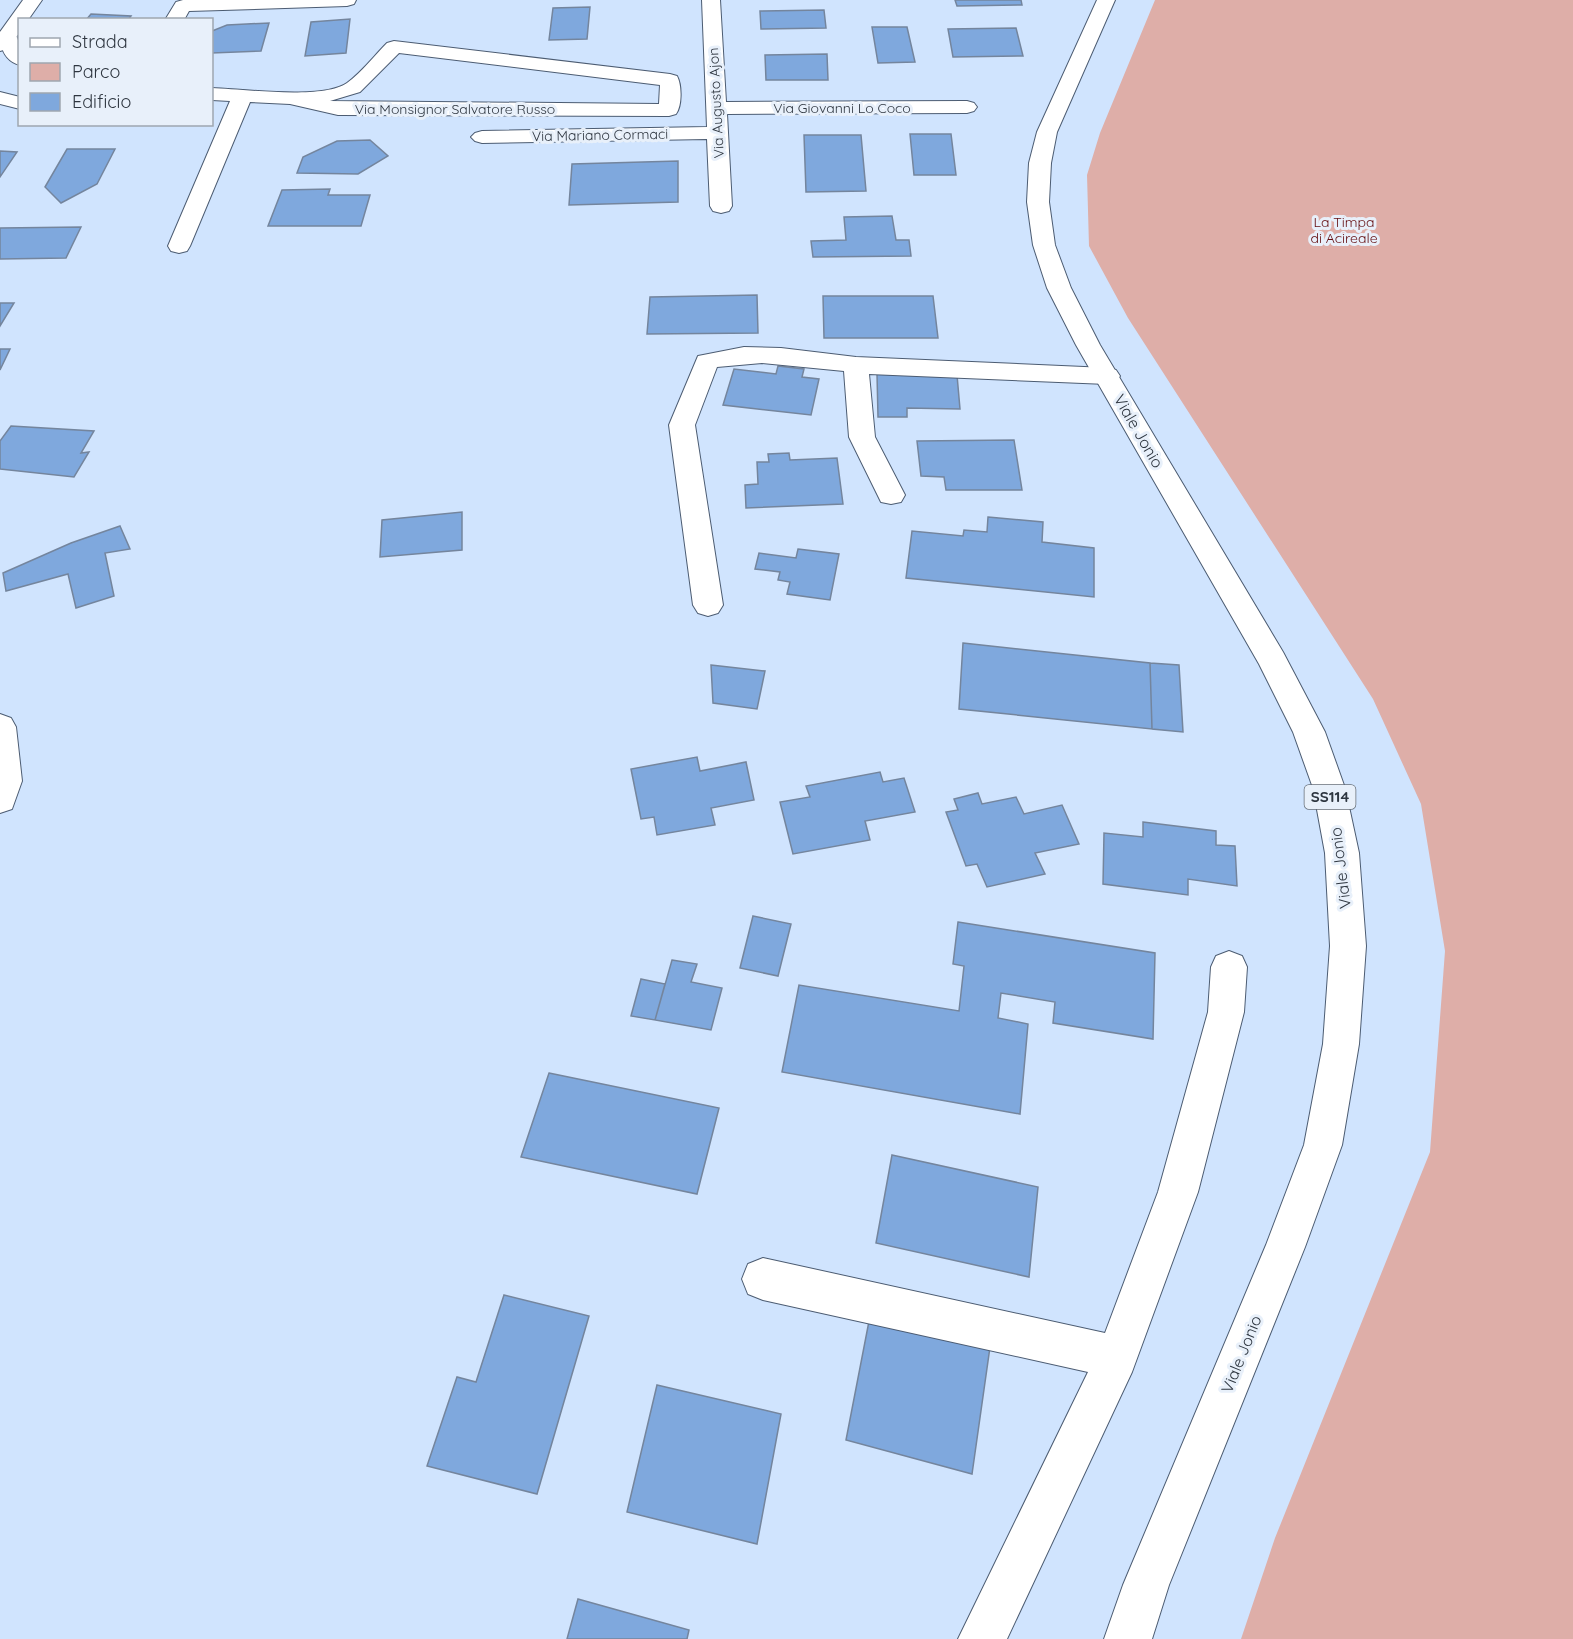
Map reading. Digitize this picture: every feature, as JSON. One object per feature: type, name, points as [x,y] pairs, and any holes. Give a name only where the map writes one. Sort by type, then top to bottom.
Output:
[{"type":"street","points":[[20,18],[33,0]]},
{"type":"street","points":[[181,8],[347,0]]},
{"type":"street","name":"Via Augusto Ajon","points":[[711,0],[721,206]]},
{"type":"street","name":"Viale Jonio","points":[[1106,0],[1047,132],[1040,164],[1038,202],[1044,245],[1059,288],[1107,376],[1272,660],[1309,732],[1329,788],[1342,853],[1348,946],[1341,1044],[1323,1145],[1285,1247],[1146,1586],[1128,1639]]},
{"type":"street","points":[[18,20],[3,40],[18,57]]},
{"type":"street","name":"Via Monsignor Salvatore Russo","points":[[242,97],[290,98],[330,95],[353,88],[394,47],[670,80],[669,110],[338,109],[290,98]]},
{"type":"street","points":[[3,87],[16,114]]},
{"type":"street","points":[[213,94],[242,97]]},
{"type":"street","points":[[213,99],[242,97]]},
{"type":"street","points":[[179,246],[242,97]]},
{"type":"street","name":"Via Giovanni Lo Coco","points":[[716,108],[967,107]]},
{"type":"street","name":"Via Mariano Cormaci","points":[[482,137],[718,133]]},
{"type":"street","points":[[708,605],[682,425],[707,362],[731,355],[758,354],[856,364],[1107,376]]},
{"type":"street","points":[[856,364],[862,436],[891,495]]},
{"type":"street","points":[[0,727],[6,781],[0,799]]},
{"type":"street","points":[[982,1639],[1117,1357],[1178,1192],[1226,1012],[1229,967]]},
{"type":"street","points":[[763,1279],[1117,1357]]},
{"type":"green space","name":"La Timpa di Acireale","points":[[1155,0],[1573,0],[1573,1639],[1241,1639],[1275,1538],[1430,1152],[1445,951],[1421,804],[1373,699],[1128,318],[1089,246],[1087,175],[1100,133]]},
{"type":"building","points":[[955,0],[1021,0],[1022,5],[957,6]]},
{"type":"building","points":[[590,7],[587,39],[549,40],[553,8]]},
{"type":"building","points":[[824,10],[826,28],[761,29],[760,11]]},
{"type":"building","points":[[91,14],[131,16],[130,18],[88,18]]},
{"type":"building","points":[[350,19],[346,53],[305,56],[311,22]]},
{"type":"building","points":[[269,23],[261,51],[213,53],[213,31],[227,25]]},
{"type":"building","points":[[872,27],[907,27],[915,62],[878,63]]},
{"type":"building","points":[[1016,28],[1023,56],[953,57],[948,29]]},
{"type":"building","points":[[827,54],[828,80],[766,80],[765,55]]},
{"type":"building","points":[[910,134],[951,134],[956,175],[914,175]]},
{"type":"building","points":[[804,135],[861,135],[866,191],[806,192]]},
{"type":"building","points":[[370,140],[388,156],[358,174],[297,173],[303,157],[337,141]]},
{"type":"building","points":[[67,149],[115,149],[97,184],[61,203],[45,187]]},
{"type":"building","points":[[0,151],[17,152],[0,177]]},
{"type":"building","points":[[678,161],[678,202],[569,205],[572,164]]},
{"type":"building","points":[[330,189],[328,195],[370,195],[361,226],[268,226],[282,190]]},
{"type":"building","points":[[892,216],[896,240],[909,240],[911,256],[813,257],[811,241],[846,240],[844,217]]},
{"type":"building","points":[[81,227],[66,258],[0,259],[0,228]]},
{"type":"building","points":[[757,295],[758,333],[647,334],[650,297]]},
{"type":"building","points":[[823,296],[933,296],[938,338],[824,338]]},
{"type":"building","points":[[0,303],[14,303],[0,326]]},
{"type":"building","points":[[0,349],[10,349],[0,370]]},
{"type":"building","points":[[778,366],[804,369],[802,377],[819,379],[811,415],[723,405],[734,369],[776,374]]},
{"type":"building","points":[[877,374],[957,375],[960,409],[907,408],[907,417],[878,417]]},
{"type":"building","points":[[11,426],[94,431],[81,453],[89,452],[74,477],[0,469],[0,441]]},
{"type":"building","points":[[1014,440],[1022,490],[946,490],[944,477],[921,476],[917,441]]},
{"type":"building","points":[[789,453],[790,460],[837,458],[843,504],[746,508],[745,485],[758,484],[757,462],[769,462],[768,454]]},
{"type":"building","points":[[462,512],[462,550],[380,557],[382,520]]},
{"type":"building","points":[[988,517],[1043,522],[1042,542],[1094,548],[1094,597],[906,578],[912,531],[963,536],[964,530],[987,532]]},
{"type":"building","points":[[120,526],[130,549],[105,553],[114,596],[76,608],[68,574],[6,591],[3,573],[71,543]]},
{"type":"building","points":[[798,549],[839,554],[830,600],[787,594],[790,582],[778,580],[780,572],[755,569],[759,553],[796,558]]},
{"type":"building","points":[[963,643],[1150,663],[1152,729],[959,709]]},
{"type":"building","points":[[1150,663],[1179,665],[1183,732],[1152,729]]},
{"type":"building","points":[[711,665],[765,671],[757,709],[713,703]]},
{"type":"building","points":[[697,757],[700,771],[746,762],[754,800],[711,808],[715,825],[657,835],[654,817],[641,819],[631,769]]},
{"type":"building","points":[[880,772],[883,782],[904,778],[915,812],[865,821],[870,840],[793,854],[780,802],[810,797],[806,786]]},
{"type":"building","points":[[978,793],[982,804],[1016,797],[1024,814],[1062,805],[1079,844],[1035,853],[1045,874],[987,887],[977,864],[966,866],[946,812],[958,810],[954,799]]},
{"type":"building","points":[[1143,822],[1216,831],[1216,845],[1235,846],[1237,886],[1188,879],[1188,895],[1103,884],[1104,833],[1143,837]]},
{"type":"building","points":[[753,916],[791,924],[778,976],[740,968]]},
{"type":"building","points":[[958,922],[1155,953],[1153,1039],[1053,1023],[1055,1002],[1001,993],[998,1018],[1028,1024],[1020,1114],[782,1072],[799,985],[959,1011],[964,966],[953,964]]},
{"type":"building","points":[[672,960],[697,964],[691,982],[722,988],[711,1030],[655,1020]]},
{"type":"building","points":[[641,979],[665,984],[655,1020],[631,1016]]},
{"type":"building","points":[[549,1073],[719,1108],[697,1194],[521,1157]]},
{"type":"building","points":[[892,1155],[1038,1187],[1029,1277],[876,1243]]},
{"type":"building","points":[[504,1295],[589,1316],[537,1494],[427,1466],[457,1377],[476,1382]]},
{"type":"building","points":[[870,1316],[990,1347],[972,1474],[846,1440]]},
{"type":"building","points":[[657,1385],[781,1414],[757,1544],[627,1512]]},
{"type":"building","points":[[578,1599],[689,1630],[687,1639],[567,1639]]}]
